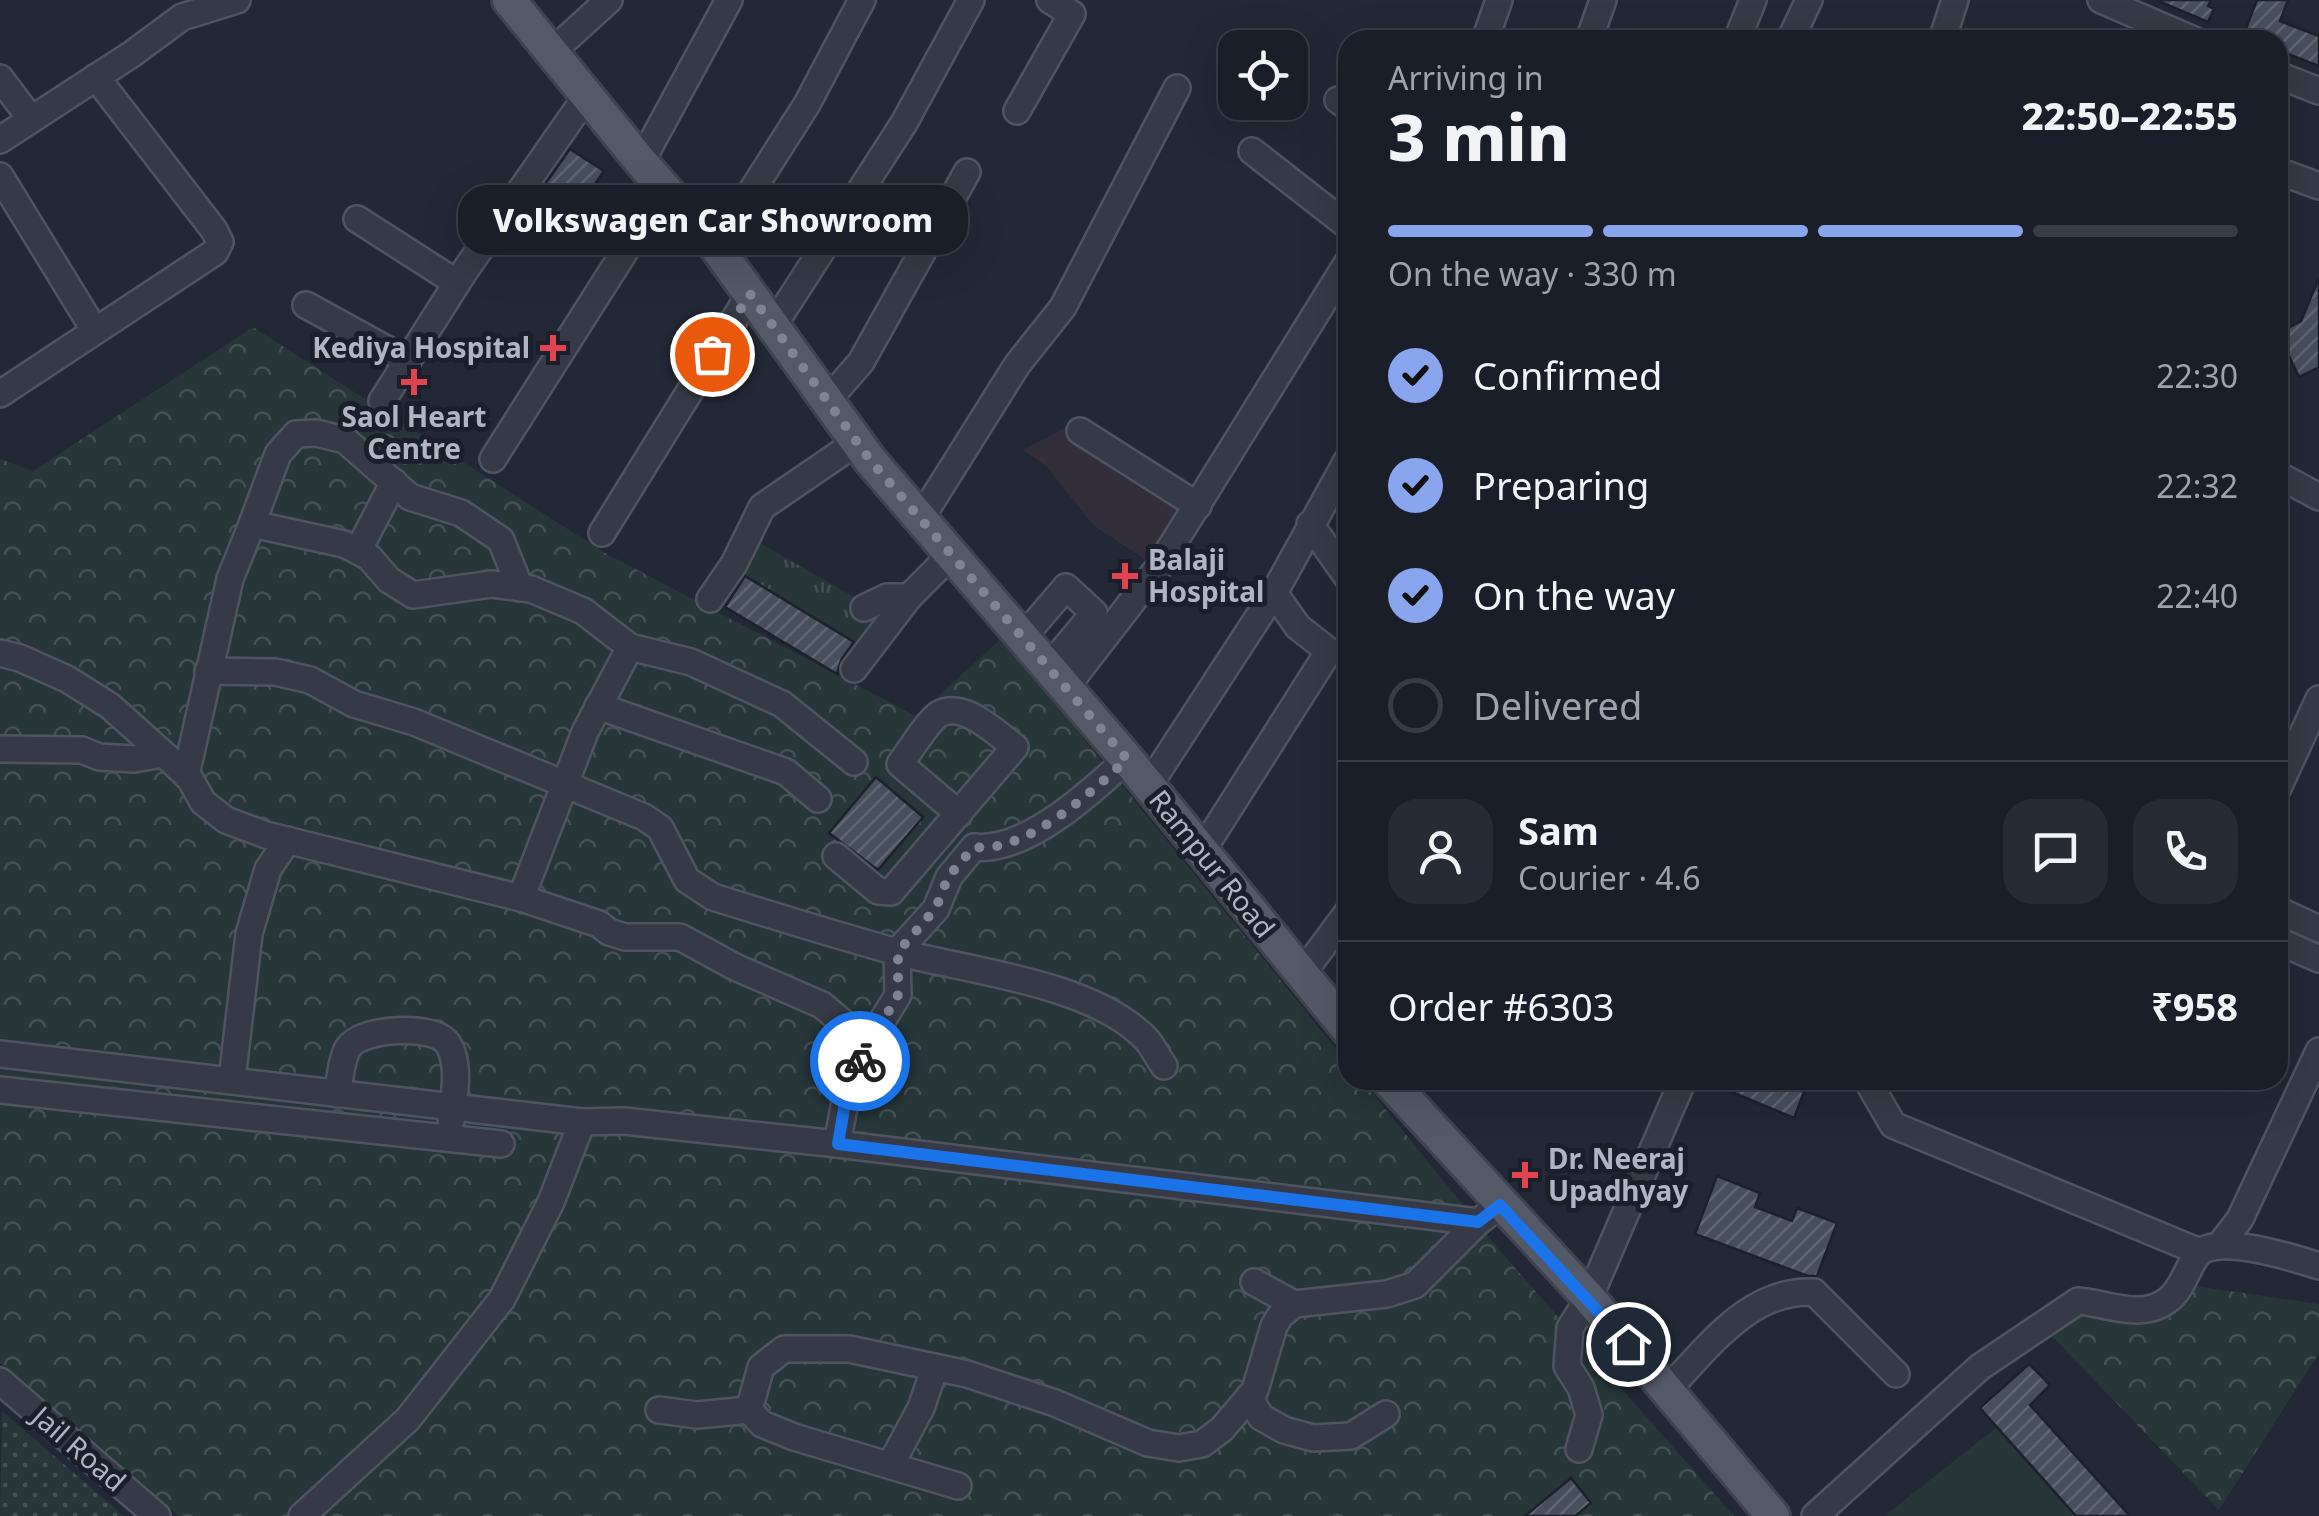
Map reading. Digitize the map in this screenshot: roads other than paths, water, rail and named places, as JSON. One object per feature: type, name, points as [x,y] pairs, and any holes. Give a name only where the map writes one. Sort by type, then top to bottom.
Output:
[{"type":"main road","name":"Rampur Road","points":[[509,0],[716,248],[857,442],[1127,759],[1338,1018]]},
{"type":"main road","points":[[1396,1090],[1489,1213],[1589,1298],[1773,1516]]},
{"type":"street","points":[[0,140],[182,17],[237,0]]},
{"type":"street","points":[[554,51],[609,0]]},
{"type":"street","points":[[641,162],[729,0]]},
{"type":"street","points":[[716,248],[807,104],[862,0]]},
{"type":"street","points":[[773,326],[904,123],[972,0]]},
{"type":"street","points":[[1017,110],[1072,14],[1050,0]]},
{"type":"street","points":[[1488,30],[1499,0]]},
{"type":"street","points":[[1592,30],[1603,0]]},
{"type":"street","points":[[1740,30],[1753,0]]},
{"type":"street","points":[[1795,30],[1809,0]]},
{"type":"street","points":[[1945,30],[1954,0]]},
{"type":"street","points":[[2100,0],[2170,30]]},
{"type":"street","points":[[0,394],[215,252],[220,242],[96,77]]},
{"type":"street","points":[[0,78],[32,119]]},
{"type":"street","points":[[2288,80],[2319,91]]},
{"type":"street","points":[[922,518],[1017,365],[1063,307],[1177,88]]},
{"type":"street","points":[[382,401],[457,283],[588,94]]},
{"type":"street","points":[[1252,151],[1338,218]]},
{"type":"street","points":[[827,401],[861,362],[967,172]]},
{"type":"street","points":[[2288,175],[2319,186]]},
{"type":"street","points":[[0,176],[95,332]]},
{"type":"street","points":[[494,459],[665,188]]},
{"type":"street","points":[[357,219],[457,283]]},
{"type":"street","points":[[1058,677],[1127,611],[1198,506],[1338,278]]},
{"type":"street","points":[[602,532],[750,294]]},
{"type":"street","points":[[306,306],[408,361]]},
{"type":"street","points":[[1080,431],[1198,506]]},
{"type":"street","points":[[186,774],[230,578],[278,454],[296,434],[316,433],[345,440],[410,497],[461,513],[501,540],[520,588]]},
{"type":"street","points":[[710,599],[734,564],[762,507],[857,442]]},
{"type":"street","points":[[1148,785],[1274,593],[1338,476]]},
{"type":"street","points":[[2288,480],[2319,497]]},
{"type":"street","points":[[358,552],[394,482]]},
{"type":"street","points":[[252,524],[344,544],[369,557],[388,580],[413,595],[492,584],[520,588],[583,611],[630,647],[691,662],[782,704],[854,762]]},
{"type":"street","points":[[1310,524],[1338,564]]},
{"type":"street","points":[[854,669],[908,597],[952,554]]},
{"type":"street","points":[[1023,637],[1066,587],[1094,614],[1058,677]]},
{"type":"street","points":[[1202,851],[1329,651],[1298,627],[1274,593]]},
{"type":"street","points":[[864,608],[886,597],[908,597]]},
{"type":"street","points":[[521,898],[598,706],[630,647]]},
{"type":"street","points":[[0,653],[67,678],[110,706],[186,774],[204,802],[226,820],[288,840],[521,898],[624,937],[680,937],[735,967],[822,1005],[868,1044]]},
{"type":"street","points":[[208,671],[275,672],[310,680],[354,704],[414,722],[565,784],[644,817],[660,828],[687,880],[713,897],[898,952],[1018,979],[1108,1012],[1147,1040],[1164,1066]]},
{"type":"street","points":[[2288,737],[2319,699]]},
{"type":"street","points":[[598,706],[786,772],[818,799]]},
{"type":"street","points":[[836,856],[878,891],[891,892],[955,819],[1015,747],[973,717],[956,711],[938,715],[900,764],[955,819],[974,847]]},
{"type":"street","points":[[0,749],[82,750],[99,756],[134,759],[164,754]]},
{"type":"street","points":[[974,847],[1005,844],[1032,832],[1066,810],[1127,759]]},
{"type":"street","points":[[232,1080],[248,934],[268,869],[288,840]]},
{"type":"street","points":[[838,1144],[847,1091],[868,1044],[898,995],[898,952],[936,908],[948,877],[974,847]]},
{"type":"street","points":[[2288,915],[2319,929]]},
{"type":"street","points":[[1302,974],[1338,925]]},
{"type":"street","points":[[2288,946],[2319,960]]},
{"type":"street","points":[[337,1094],[347,1049],[358,1040],[380,1032],[436,1033],[447,1041],[455,1059],[450,1138]]},
{"type":"street","points":[[1814,1516],[1980,1367],[2078,1301],[2097,1302],[2120,1311],[2168,1300],[2210,1248],[2240,1219],[2319,1051]]},
{"type":"street","points":[[0,1054],[582,1122],[624,1122],[1489,1213]]},
{"type":"street","points":[[71,1098],[78,1064]]},
{"type":"street","points":[[0,1090],[501,1144]]},
{"type":"street","points":[[308,1090],[309,1121]]},
{"type":"street","points":[[1579,1449],[1589,1416],[1581,1388],[1567,1366],[1570,1328],[1589,1298],[1679,1090]]},
{"type":"street","points":[[1873,1090],[1894,1124],[2210,1248],[2319,1266]]},
{"type":"street","points":[[302,1516],[408,1419],[502,1299],[551,1202],[582,1122]]},
{"type":"street","points":[[749,1410],[761,1366],[784,1350],[849,1349],[967,1374],[1055,1404],[1148,1443],[1179,1448],[1202,1444],[1222,1430],[1254,1390],[1274,1326],[1294,1304],[1388,1294],[1415,1285],[1489,1213]]},
{"type":"street","points":[[1254,1282],[1294,1304]]},
{"type":"street","points":[[1667,1390],[1749,1307],[1792,1291],[1814,1292],[1896,1374]]},
{"type":"street","points":[[891,1464],[921,1408],[935,1367]]},
{"type":"street","name":"Jail Road","points":[[0,1381],[157,1516]]},
{"type":"street","points":[[1249,1397],[1261,1417],[1284,1430],[1313,1438],[1351,1436],[1386,1414]]},
{"type":"street","points":[[660,1410],[696,1415],[749,1410]]},
{"type":"street","points":[[749,1410],[762,1424],[794,1437],[958,1486]]},
{"type":"place","name":"Kediya Hospital","points":[[553,348]]},
{"type":"place","name":"Volkswagen Car Showroom","points":[[712,354]]},
{"type":"place","name":"Saol Heart Centre","points":[[414,382]]},
{"type":"place","name":"Balaji Hospital","points":[[1125,576]]},
{"type":"place","name":"Dr. Neeraj Upadhyay","points":[[1525,1175]]}]
